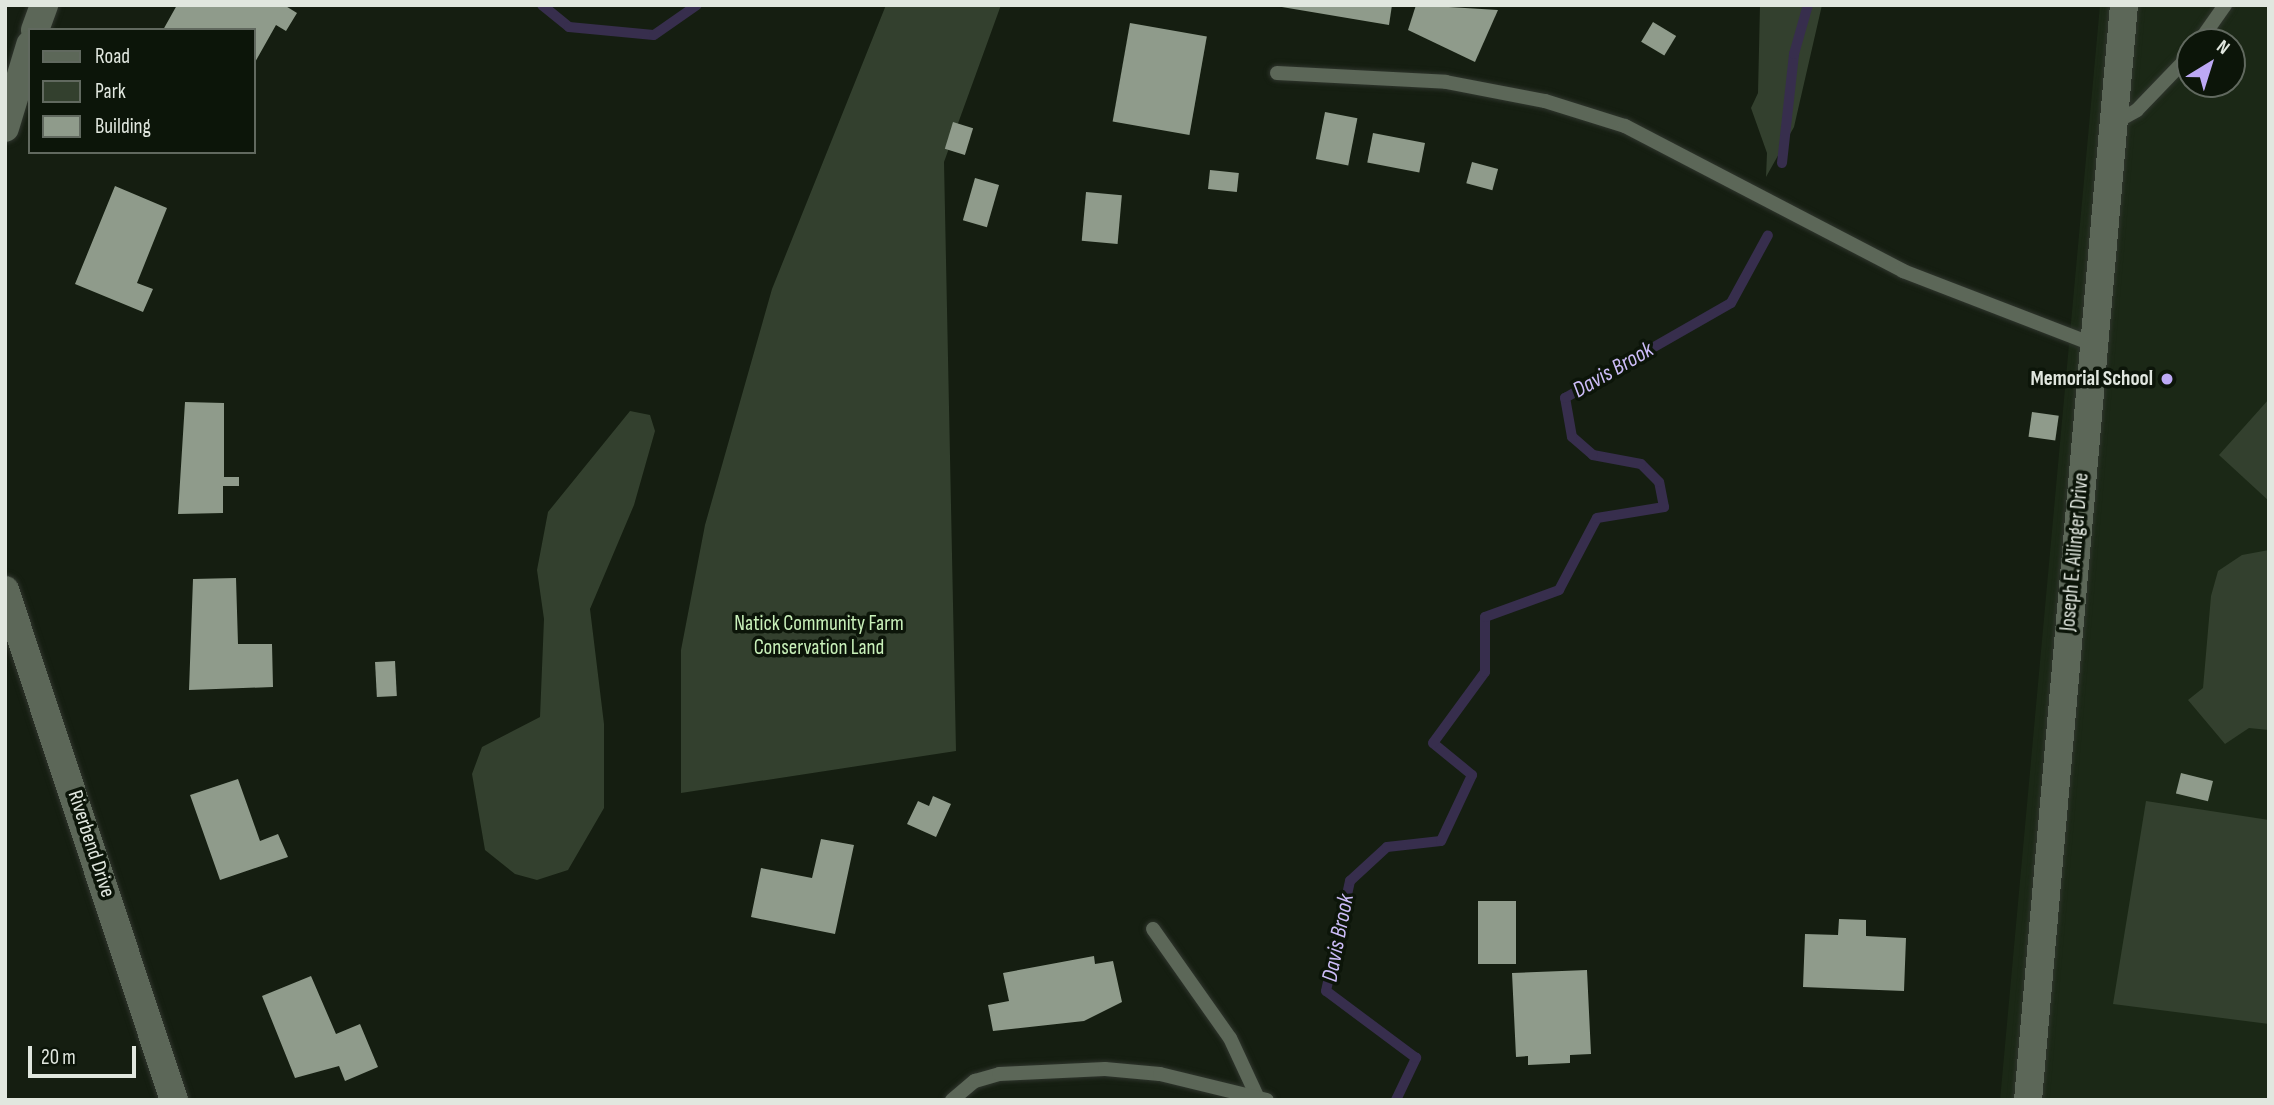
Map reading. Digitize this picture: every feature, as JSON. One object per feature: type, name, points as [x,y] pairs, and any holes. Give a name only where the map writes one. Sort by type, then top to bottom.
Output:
[{"type":"street","points":[[36,28],[44,5]]},
{"type":"street","name":"Joseph E. Ailinger Drive","points":[[2028,1100],[2092,344],[2124,5]]},
{"type":"street","points":[[5,128],[28,53]]},
{"type":"street","name":"Riverbend Drive","points":[[5,590],[174,1100]]},
{"type":"lane","points":[[2209,28],[2225,5]]},
{"type":"lane","points":[[2113,124],[2137,110],[2176,70]]},
{"type":"lane","points":[[1277,73],[1446,82],[1545,101],[1625,126],[1903,271],[2092,344]]},
{"type":"lane","points":[[1153,929],[1230,1038],[1261,1097]]},
{"type":"lane","points":[[952,1100],[975,1081],[1060,1070],[1160,1074],[1261,1097]]},
{"type":"shaded area","name":"Memorial School","points":[[2100,5],[2269,5],[2269,1100],[2000,1100]]},
{"type":"green space","name":"Natick Community Farm Conservation Land","points":[[886,5],[1001,5],[944,162],[956,751],[681,793],[681,650],[705,525],[772,289]]},
{"type":"green space","points":[[1760,5],[1822,5],[1794,127],[1766,177],[1767,153],[1751,108],[1758,93]]},
{"type":"green space","points":[[2269,399],[2269,501],[2219,455]]},
{"type":"green space","points":[[630,411],[650,415],[655,431],[634,505],[590,609],[604,724],[604,808],[568,870],[537,880],[515,874],[485,850],[472,774],[482,747],[540,717],[544,619],[537,570],[548,512]]},
{"type":"green space","points":[[2269,550],[2269,730],[2249,728],[2225,744],[2188,700],[2203,688],[2211,596],[2218,571],[2242,555]]},
{"type":"green space","points":[[2146,801],[2269,820],[2269,1024],[2113,1004]]},
{"type":"building","points":[[177,5],[284,5],[297,13],[286,31],[276,25],[256,60],[256,28],[164,28]]},
{"type":"building","points":[[1270,5],[1392,5],[1389,25]]},
{"type":"building","points":[[1416,5],[1498,10],[1475,62],[1408,30]]},
{"type":"building","points":[[1653,22],[1676,36],[1664,56],[1641,42]]},
{"type":"building","points":[[1130,23],[1207,37],[1189,135],[1113,121]]},
{"type":"building","points":[[1325,112],[1357,118],[1348,165],[1316,159]]},
{"type":"building","points":[[953,122],[973,128],[965,155],[945,149]]},
{"type":"building","points":[[1373,133],[1425,143],[1419,173],[1367,162]]},
{"type":"building","points":[[1472,162],[1498,169],[1492,190],[1466,183]]},
{"type":"building","points":[[1210,170],[1239,173],[1237,192],[1208,189]]},
{"type":"building","points":[[975,178],[999,185],[987,227],[963,220]]},
{"type":"building","points":[[115,186],[167,208],[137,283],[153,289],[143,312],[75,284]]},
{"type":"building","points":[[1086,192],[1122,195],[1118,244],[1082,241]]},
{"type":"building","points":[[185,402],[224,403],[224,477],[239,477],[239,486],[223,486],[223,513],[178,514]]},
{"type":"building","points":[[2032,412],[2059,416],[2055,441],[2029,437]]},
{"type":"building","points":[[236,578],[238,644],[272,644],[273,687],[189,690],[193,579]]},
{"type":"building","points":[[395,661],[397,696],[377,697],[375,662]]},
{"type":"building","points":[[2181,773],[2213,781],[2208,801],[2176,793]]},
{"type":"building","points":[[238,779],[260,841],[278,834],[288,857],[220,880],[190,795]]},
{"type":"building","points":[[933,796],[951,804],[936,837],[907,824],[918,801],[929,806]]},
{"type":"building","points":[[821,839],[854,845],[835,934],[751,917],[761,868],[812,878]]},
{"type":"building","points":[[1478,901],[1516,901],[1516,964],[1478,964]]},
{"type":"building","points":[[1839,919],[1866,920],[1866,936],[1906,938],[1904,991],[1803,987],[1805,934],[1838,935]]},
{"type":"building","points":[[1094,956],[1095,964],[1113,961],[1122,1002],[1084,1021],[993,1031],[988,1005],[1009,1001],[1003,973]]},
{"type":"building","points":[[1587,970],[1591,1054],[1570,1055],[1570,1063],[1528,1065],[1528,1056],[1516,1057],[1512,973]]},
{"type":"building","points":[[311,976],[336,1034],[360,1024],[378,1067],[345,1081],[339,1066],[295,1078],[262,996]]},
{"type":"waterway","name":"Davis Brook","points":[[542,5],[569,27],[654,35],[697,5]]},
{"type":"waterway","name":"Davis Brook","points":[[1782,163],[1794,54],[1808,5]]},
{"type":"waterway","name":"Davis Brook","points":[[1396,1100],[1416,1058],[1326,991],[1350,881],[1387,847],[1441,841],[1472,775],[1433,743],[1485,672],[1485,617],[1559,590],[1597,518],[1664,507],[1659,482],[1641,464],[1593,455],[1572,437],[1565,398],[1731,303],[1768,235]]},
{"type":"place","name":"Memorial School","points":[[2167,379]]}]
